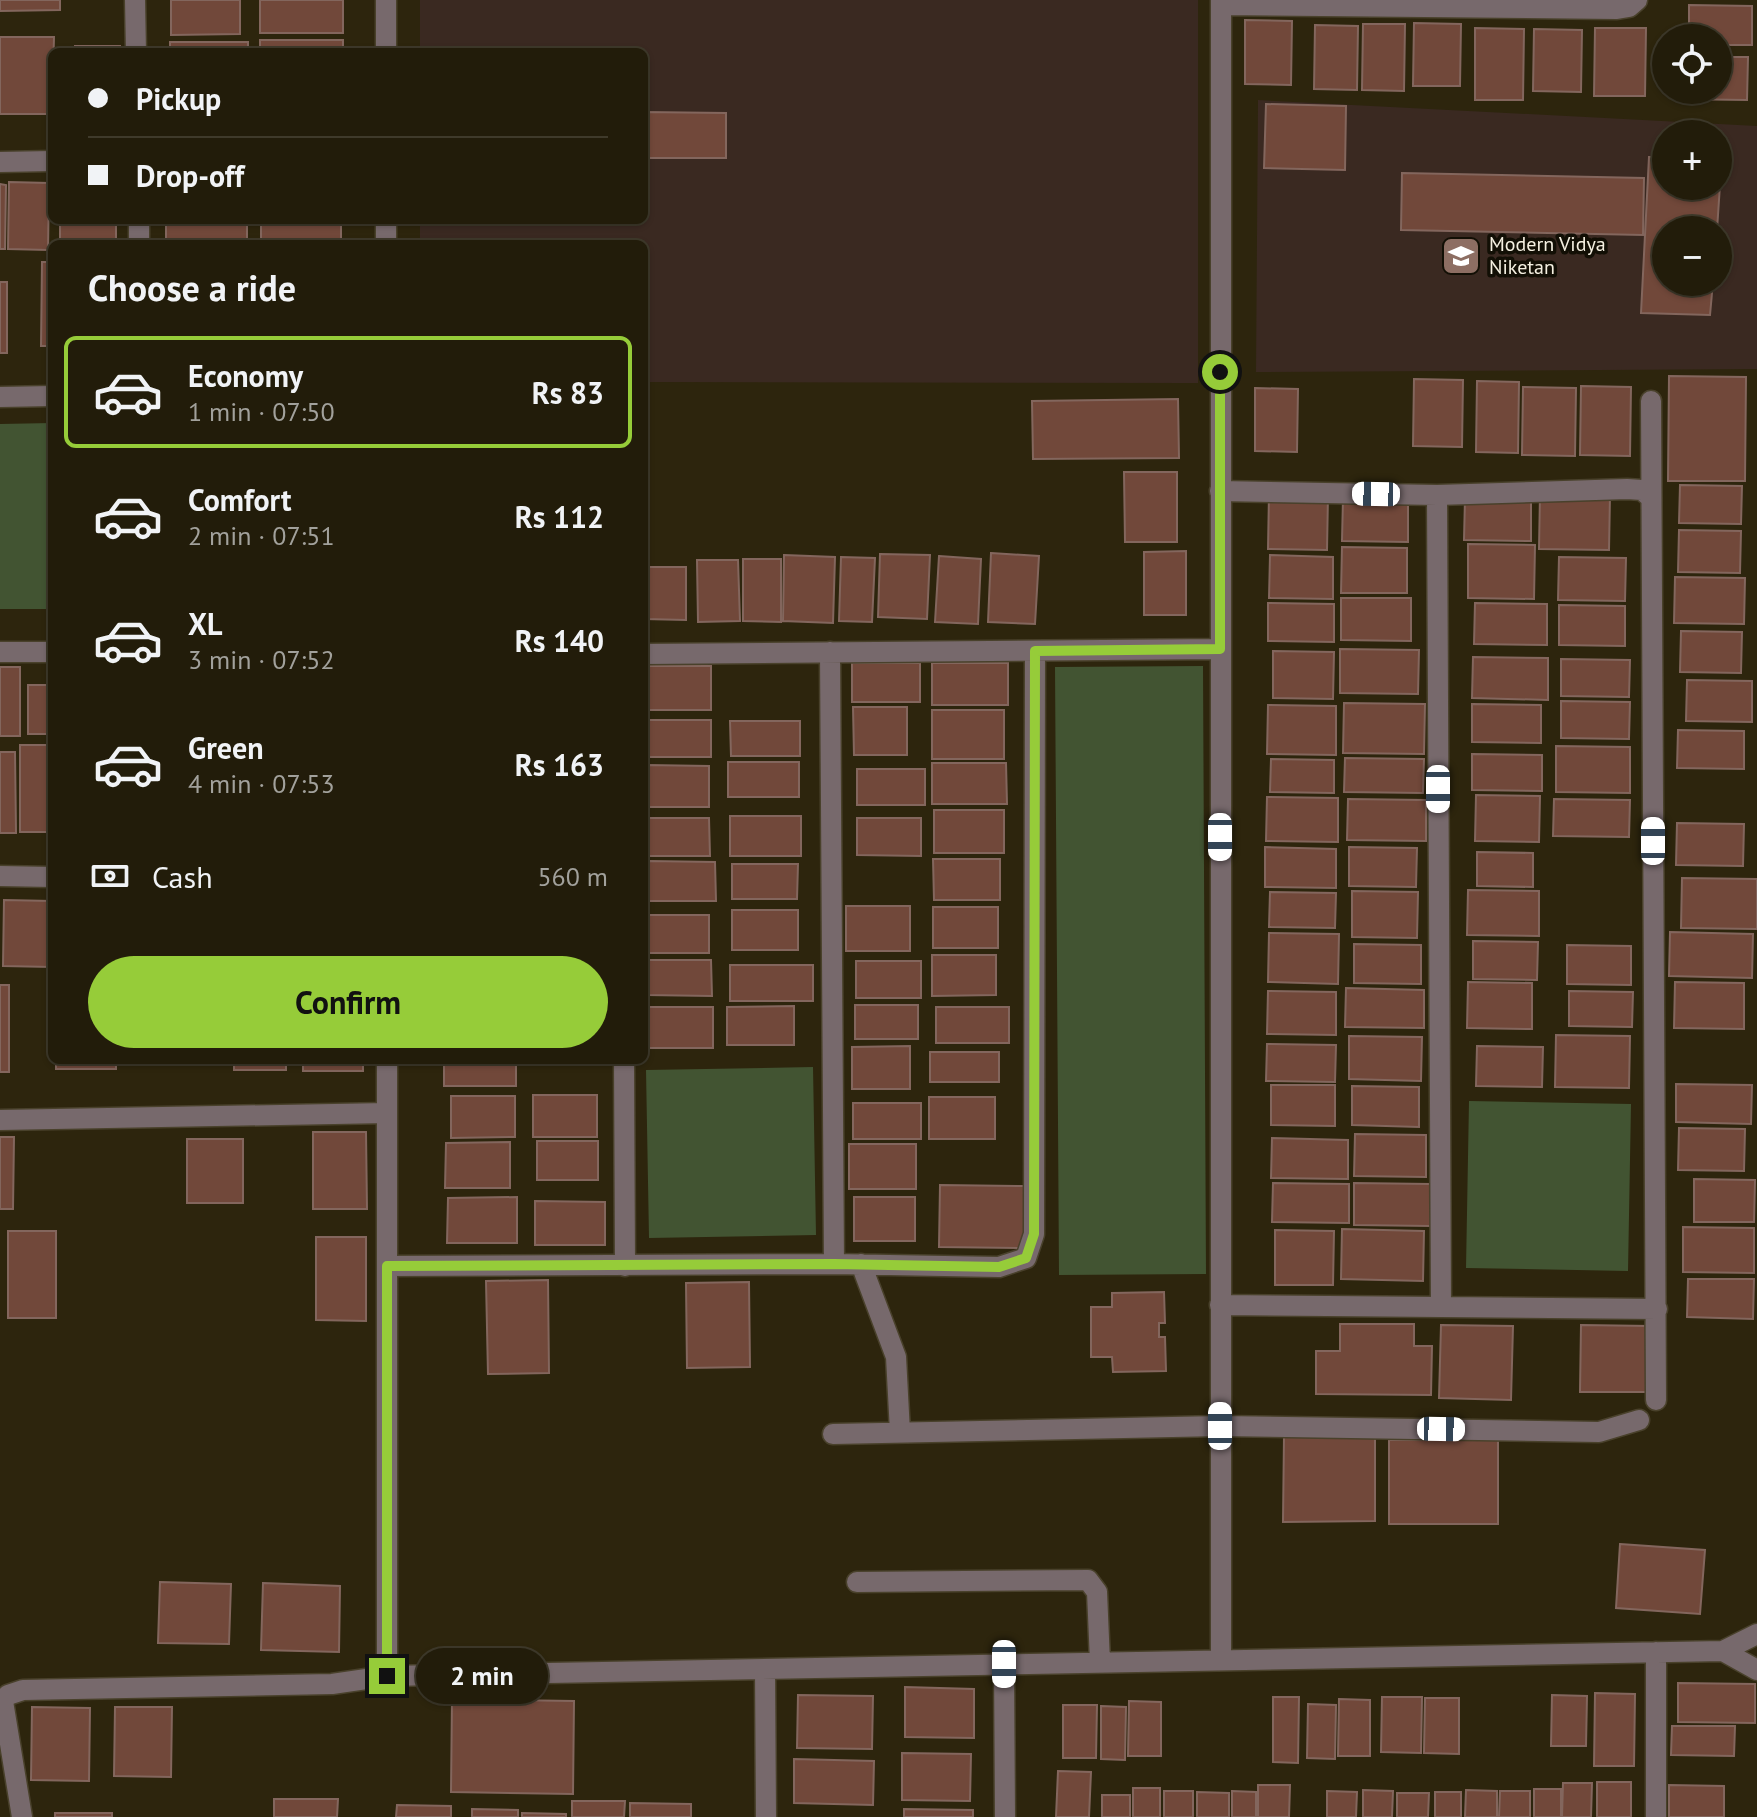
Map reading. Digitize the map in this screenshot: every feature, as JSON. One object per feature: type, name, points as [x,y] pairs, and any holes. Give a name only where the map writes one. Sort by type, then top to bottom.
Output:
[{"type":"street","points":[[135,0],[136,48]]},
{"type":"street","points":[[386,0],[386,48]]},
{"type":"street","points":[[1221,1660],[1221,2],[1617,9],[1629,7],[1637,0]]},
{"type":"street","points":[[0,162],[48,161]]},
{"type":"street","points":[[0,397],[48,396]]},
{"type":"street","points":[[1651,401],[1656,1400]]},
{"type":"street","points":[[1220,491],[1437,495],[1627,489],[1642,490],[1651,498]]},
{"type":"street","points":[[1437,495],[1441,1306]]},
{"type":"street","points":[[648,654],[1220,649]]},
{"type":"street","points":[[387,1266],[861,1264],[999,1267],[1026,1258],[1034,1234],[1035,651]]},
{"type":"street","points":[[0,652],[48,652]]},
{"type":"street","points":[[830,652],[834,1264]]},
{"type":"street","points":[[0,876],[48,877]]},
{"type":"street","points":[[387,1064],[387,1676]]},
{"type":"street","points":[[624,1064],[625,1266]]},
{"type":"street","points":[[0,1120],[387,1113]]},
{"type":"street","points":[[861,1264],[896,1357],[900,1432]]},
{"type":"street","points":[[1220,1305],[1657,1309]]},
{"type":"street","points":[[833,1434],[1220,1426],[1599,1432],[1639,1420]]},
{"type":"street","points":[[857,1582],[1088,1580],[1097,1592],[1100,1662]]},
{"type":"street","points":[[22,1817],[3,1710],[3,1701],[15,1692],[332,1684],[387,1676],[1723,1651],[1757,1634]]},
{"type":"street","points":[[1723,1651],[1757,1670]]},
{"type":"street","points":[[1656,1652],[1656,1817]]},
{"type":"street","points":[[1004,1664],[1005,1817]]},
{"type":"street","points":[[765,1669],[766,1817]]},
{"type":"shaded area","points":[[420,0],[1198,0],[1198,383],[648,382],[648,240],[420,240],[420,224],[648,224],[648,48],[420,48]]},
{"type":"shaded area","name":"Modern Vidya Niketan","points":[[1258,100],[1652,121],[1652,200],[1732,200],[1732,125],[1757,126],[1757,369],[1256,372]]},
{"type":"green space","points":[[48,423],[48,609],[0,609],[0,424]]},
{"type":"green space","points":[[1203,666],[1206,1274],[1059,1275],[1055,667]]},
{"type":"green space","points":[[813,1067],[816,1235],[649,1238],[646,1070]]},
{"type":"green space","points":[[1469,1101],[1631,1104],[1628,1271],[1466,1268]]},
{"type":"building","points":[[0,0],[60,0],[60,10],[0,11]]},
{"type":"building","points":[[171,0],[240,0],[240,34],[171,35]]},
{"type":"building","points":[[260,0],[343,0],[343,33],[260,33]]},
{"type":"building","points":[[1689,5],[1752,6],[1752,45],[1732,45],[1732,24],[1689,24]]},
{"type":"building","points":[[1245,20],[1292,21],[1291,85],[1245,84]]},
{"type":"building","points":[[1414,23],[1461,24],[1460,86],[1413,86]]},
{"type":"building","points":[[1363,24],[1405,24],[1404,91],[1362,90]]},
{"type":"building","points":[[1315,25],[1358,26],[1357,90],[1314,89]]},
{"type":"building","points":[[1475,28],[1524,29],[1523,100],[1475,100]]},
{"type":"building","points":[[1595,28],[1646,28],[1645,96],[1594,96]]},
{"type":"building","points":[[1534,29],[1582,30],[1581,92],[1533,91]]},
{"type":"building","points":[[0,37],[54,37],[54,48],[48,48],[48,114],[0,114]]},
{"type":"building","points":[[260,40],[343,40],[343,48],[260,48]]},
{"type":"building","points":[[170,42],[248,42],[248,48],[170,48]]},
{"type":"building","points":[[75,46],[120,46],[120,48]]},
{"type":"building","points":[[1732,57],[1748,57],[1747,100],[1732,100]]},
{"type":"building","points":[[1266,104],[1346,106],[1345,170],[1264,168]]},
{"type":"building","points":[[648,112],[726,113],[726,158],[648,158]]},
{"type":"building","points":[[1649,157],[1652,157],[1652,200],[1719,200],[1718,216],[1652,216],[1652,296],[1712,296],[1710,315],[1641,313]]},
{"type":"building","points":[[1402,173],[1644,178],[1643,235],[1401,230]]},
{"type":"building","points":[[9,182],[48,183],[48,250],[8,249]]},
{"type":"building","points":[[0,184],[6,185],[5,249],[0,249]]},
{"type":"building","points":[[60,224],[116,224],[116,240],[60,240]]},
{"type":"building","points":[[166,224],[247,224],[247,240],[166,240]]},
{"type":"building","points":[[261,224],[341,224],[341,240],[261,240]]},
{"type":"building","points":[[42,262],[48,262],[48,346],[41,346]]},
{"type":"building","points":[[0,282],[7,282],[7,353],[0,353]]},
{"type":"building","points":[[1669,376],[1746,377],[1745,481],[1668,481]]},
{"type":"building","points":[[1414,379],[1463,380],[1462,447],[1413,446]]},
{"type":"building","points":[[1477,381],[1519,382],[1518,453],[1476,452]]},
{"type":"building","points":[[1581,386],[1631,387],[1630,456],[1580,455]]},
{"type":"building","points":[[1523,387],[1576,388],[1575,456],[1522,455]]},
{"type":"building","points":[[1255,388],[1298,389],[1297,452],[1255,451]]},
{"type":"building","points":[[1178,399],[1179,458],[1033,459],[1032,401]]},
{"type":"building","points":[[1124,472],[1177,472],[1177,542],[1125,542]]},
{"type":"building","points":[[1680,485],[1742,486],[1741,524],[1679,523]]},
{"type":"building","points":[[1269,493],[1328,495],[1327,550],[1268,549]]},
{"type":"building","points":[[1540,494],[1610,495],[1609,550],[1539,549]]},
{"type":"building","points":[[1343,498],[1408,499],[1408,542],[1342,541]]},
{"type":"building","points":[[1465,498],[1531,499],[1531,541],[1464,540]]},
{"type":"building","points":[[1679,530],[1741,531],[1740,573],[1678,572]]},
{"type":"building","points":[[1468,544],[1535,545],[1534,599],[1468,598]]},
{"type":"building","points":[[1342,547],[1407,548],[1407,593],[1341,593]]},
{"type":"building","points":[[1186,551],[1186,615],[1144,615],[1144,552]]},
{"type":"building","points":[[991,553],[1039,556],[1035,624],[988,622]]},
{"type":"building","points":[[880,554],[930,555],[927,619],[878,617]]},
{"type":"building","points":[[784,555],[835,557],[833,623],[783,621]]},
{"type":"building","points":[[1270,555],[1333,557],[1333,599],[1269,598]]},
{"type":"building","points":[[939,556],[981,559],[978,624],[935,622]]},
{"type":"building","points":[[841,557],[875,558],[872,622],[839,621]]},
{"type":"building","points":[[1559,557],[1626,558],[1625,601],[1558,600]]},
{"type":"building","points":[[743,559],[781,559],[781,622],[743,621]]},
{"type":"building","points":[[697,560],[738,560],[740,621],[698,622]]},
{"type":"building","points":[[648,567],[686,567],[686,620],[648,619]]},
{"type":"building","points":[[1675,577],[1745,578],[1744,624],[1674,623]]},
{"type":"building","points":[[1341,598],[1411,598],[1411,641],[1341,640]]},
{"type":"building","points":[[1268,603],[1334,604],[1334,642],[1268,641]]},
{"type":"building","points":[[1475,603],[1547,604],[1547,645],[1474,644]]},
{"type":"building","points":[[1559,605],[1625,606],[1625,646],[1559,645]]},
{"type":"building","points":[[1681,631],[1742,632],[1741,673],[1680,672]]},
{"type":"building","points":[[1340,649],[1419,650],[1418,694],[1340,693]]},
{"type":"building","points":[[1273,651],[1334,652],[1333,699],[1273,698]]},
{"type":"building","points":[[1473,657],[1548,658],[1548,700],[1472,698]]},
{"type":"building","points":[[1561,659],[1630,660],[1629,697],[1561,696]]},
{"type":"building","points":[[852,663],[920,663],[920,702],[852,702]]},
{"type":"building","points":[[932,663],[1008,663],[1008,705],[932,705]]},
{"type":"building","points":[[648,666],[711,666],[711,710],[648,710]]},
{"type":"building","points":[[0,667],[20,667],[20,736],[0,736]]},
{"type":"building","points":[[1687,680],[1752,681],[1752,722],[1686,721]]},
{"type":"building","points":[[28,685],[48,685],[48,734],[28,734]]},
{"type":"building","points":[[1561,701],[1630,702],[1629,739],[1561,738]]},
{"type":"building","points":[[1344,703],[1425,704],[1424,754],[1343,753]]},
{"type":"building","points":[[1472,704],[1541,705],[1541,743],[1472,742]]},
{"type":"building","points":[[1268,705],[1336,706],[1336,755],[1267,754]]},
{"type":"building","points":[[853,707],[907,707],[907,755],[854,755]]},
{"type":"building","points":[[932,710],[1004,710],[1004,759],[932,759]]},
{"type":"building","points":[[648,720],[711,720],[711,757],[648,757]]},
{"type":"building","points":[[730,721],[800,721],[800,756],[731,756]]},
{"type":"building","points":[[1678,730],[1744,731],[1744,769],[1677,768]]},
{"type":"building","points":[[20,745],[48,745],[48,832],[20,832]]},
{"type":"building","points":[[1556,746],[1630,747],[1630,793],[1556,792]]},
{"type":"building","points":[[0,752],[15,752],[16,833],[0,833]]},
{"type":"building","points":[[1472,754],[1542,755],[1542,791],[1472,790]]},
{"type":"building","points":[[1345,758],[1424,759],[1423,793],[1344,792]]},
{"type":"building","points":[[1271,759],[1334,760],[1334,793],[1270,792]]},
{"type":"building","points":[[728,762],[799,762],[799,797],[728,797]]},
{"type":"building","points":[[932,763],[1006,763],[1007,804],[932,804]]},
{"type":"building","points":[[648,765],[709,766],[709,807],[648,807]]},
{"type":"building","points":[[857,769],[925,769],[925,805],[857,805]]},
{"type":"building","points":[[1476,795],[1540,796],[1539,842],[1475,841]]},
{"type":"building","points":[[1267,797],[1338,798],[1338,842],[1266,841]]},
{"type":"building","points":[[1348,799],[1426,800],[1426,841],[1347,840]]},
{"type":"building","points":[[1554,799],[1630,800],[1629,837],[1553,836]]},
{"type":"building","points":[[934,810],[1004,810],[1004,853],[934,853]]},
{"type":"building","points":[[730,816],[801,816],[801,856],[730,856]]},
{"type":"building","points":[[649,818],[709,818],[710,856],[648,856]]},
{"type":"building","points":[[857,818],[921,818],[921,856],[857,855]]},
{"type":"building","points":[[1677,823],[1744,824],[1743,866],[1676,865]]},
{"type":"building","points":[[1265,847],[1336,849],[1336,888],[1265,887]]},
{"type":"building","points":[[1349,847],[1417,848],[1416,887],[1349,886]]},
{"type":"building","points":[[1477,852],[1533,853],[1533,887],[1477,886]]},
{"type":"building","points":[[933,859],[1000,859],[1000,900],[934,900]]},
{"type":"building","points":[[649,861],[715,862],[716,901],[649,901]]},
{"type":"building","points":[[732,864],[798,864],[797,899],[732,899]]},
{"type":"building","points":[[1682,878],[1757,879],[1757,929],[1681,928]]},
{"type":"building","points":[[1468,890],[1539,891],[1539,936],[1467,935]]},
{"type":"building","points":[[1352,891],[1418,892],[1417,938],[1352,937]]},
{"type":"building","points":[[1270,892],[1336,893],[1335,928],[1269,927]]},
{"type":"building","points":[[4,900],[48,901],[48,967],[3,966]]},
{"type":"building","points":[[846,906],[910,906],[910,951],[846,951]]},
{"type":"building","points":[[933,907],[998,907],[998,948],[933,948]]},
{"type":"building","points":[[732,910],[798,910],[798,950],[732,950]]},
{"type":"building","points":[[648,915],[709,915],[709,953],[648,953]]},
{"type":"building","points":[[1670,932],[1753,934],[1752,978],[1669,976]]},
{"type":"building","points":[[1269,933],[1339,934],[1338,984],[1268,982]]},
{"type":"building","points":[[1473,941],[1538,942],[1537,980],[1473,979]]},
{"type":"building","points":[[1354,944],[1421,945],[1421,984],[1354,983]]},
{"type":"building","points":[[1567,945],[1631,946],[1631,985],[1567,984]]},
{"type":"building","points":[[932,955],[996,955],[996,995],[932,996]]},
{"type":"building","points":[[648,960],[711,960],[712,996],[648,995]]},
{"type":"building","points":[[856,961],[921,961],[921,998],[856,998]]},
{"type":"building","points":[[730,965],[813,965],[813,1001],[730,1001]]},
{"type":"building","points":[[1468,982],[1532,983],[1532,1029],[1467,1028]]},
{"type":"building","points":[[1675,982],[1744,983],[1744,1029],[1674,1028]]},
{"type":"building","points":[[0,985],[9,985],[9,1072],[0,1072]]},
{"type":"building","points":[[1346,988],[1424,990],[1424,1028],[1345,1027]]},
{"type":"building","points":[[1268,991],[1336,992],[1336,1035],[1267,1034]]},
{"type":"building","points":[[1569,991],[1633,992],[1632,1027],[1569,1026]]},
{"type":"building","points":[[855,1005],[918,1005],[918,1039],[855,1039]]},
{"type":"building","points":[[794,1006],[794,1045],[727,1045],[727,1007]]},
{"type":"building","points":[[648,1007],[713,1007],[713,1048],[648,1048]]},
{"type":"building","points":[[936,1007],[1009,1007],[1009,1043],[936,1043]]},
{"type":"building","points":[[1556,1035],[1630,1036],[1629,1088],[1555,1087]]},
{"type":"building","points":[[1349,1036],[1422,1037],[1421,1081],[1349,1079]]},
{"type":"building","points":[[1267,1044],[1336,1045],[1335,1082],[1266,1081]]},
{"type":"building","points":[[910,1046],[910,1089],[852,1089],[852,1047]]},
{"type":"building","points":[[1477,1046],[1543,1047],[1542,1087],[1476,1086]]},
{"type":"building","points":[[930,1052],[999,1052],[999,1082],[930,1082]]},
{"type":"building","points":[[56,1064],[116,1064],[116,1069],[56,1069]]},
{"type":"building","points":[[234,1064],[286,1064],[286,1070],[234,1070]]},
{"type":"building","points":[[303,1064],[363,1064],[363,1071],[303,1071]]},
{"type":"building","points":[[444,1064],[516,1064],[516,1086],[444,1086]]},
{"type":"building","points":[[1676,1084],[1752,1085],[1751,1124],[1676,1122]]},
{"type":"building","points":[[1271,1085],[1335,1085],[1335,1126],[1271,1125]]},
{"type":"building","points":[[1352,1086],[1419,1087],[1419,1127],[1352,1125]]},
{"type":"building","points":[[533,1095],[597,1095],[597,1137],[533,1137]]},
{"type":"building","points":[[451,1096],[515,1096],[515,1137],[451,1138]]},
{"type":"building","points":[[929,1097],[995,1097],[995,1139],[929,1139]]},
{"type":"building","points":[[853,1103],[921,1103],[921,1139],[853,1139]]},
{"type":"building","points":[[1679,1128],[1745,1129],[1744,1171],[1678,1170]]},
{"type":"building","points":[[313,1132],[366,1132],[367,1209],[313,1209]]},
{"type":"building","points":[[1355,1134],[1426,1135],[1426,1177],[1354,1176]]},
{"type":"building","points":[[0,1137],[14,1137],[13,1209],[0,1209]]},
{"type":"building","points":[[1272,1138],[1348,1140],[1348,1179],[1271,1178]]},
{"type":"building","points":[[187,1139],[243,1139],[243,1203],[187,1203]]},
{"type":"building","points":[[537,1141],[598,1141],[598,1180],[537,1180]]},
{"type":"building","points":[[510,1142],[510,1188],[445,1188],[446,1143]]},
{"type":"building","points":[[849,1144],[916,1144],[916,1189],[849,1189]]},
{"type":"building","points":[[1694,1179],[1755,1180],[1754,1222],[1694,1222]]},
{"type":"building","points":[[1273,1183],[1349,1184],[1349,1223],[1272,1222]]},
{"type":"building","points":[[1354,1183],[1430,1184],[1430,1226],[1354,1225]]},
{"type":"building","points":[[940,1185],[1025,1186],[1024,1248],[939,1247]]},
{"type":"building","points":[[517,1197],[517,1243],[447,1243],[448,1198]]},
{"type":"building","points":[[854,1197],[915,1197],[915,1241],[854,1241]]},
{"type":"building","points":[[535,1201],[605,1202],[605,1245],[535,1245]]},
{"type":"building","points":[[1683,1227],[1754,1228],[1754,1273],[1683,1272]]},
{"type":"building","points":[[1342,1229],[1424,1231],[1423,1281],[1341,1279]]},
{"type":"building","points":[[1275,1230],[1334,1231],[1333,1285],[1275,1285]]},
{"type":"building","points":[[8,1231],[56,1231],[56,1318],[8,1318]]},
{"type":"building","points":[[316,1237],[366,1237],[366,1321],[316,1320]]},
{"type":"building","points":[[1688,1279],[1754,1279],[1753,1319],[1687,1317]]},
{"type":"building","points":[[548,1280],[549,1373],[488,1374],[486,1281]]},
{"type":"building","points":[[749,1282],[750,1367],[687,1368],[686,1283]]},
{"type":"building","points":[[1164,1292],[1165,1323],[1159,1323],[1159,1337],[1165,1337],[1166,1371],[1113,1372],[1112,1357],[1091,1357],[1091,1307],[1112,1307],[1112,1293]]},
{"type":"building","points":[[1340,1324],[1414,1324],[1414,1346],[1432,1346],[1431,1395],[1316,1394],[1316,1351],[1340,1351]]},
{"type":"building","points":[[1441,1325],[1513,1326],[1511,1400],[1439,1398]]},
{"type":"building","points":[[1581,1325],[1651,1326],[1650,1392],[1580,1392]]},
{"type":"building","points":[[1284,1436],[1375,1436],[1375,1521],[1283,1522]]},
{"type":"building","points":[[1389,1440],[1498,1440],[1498,1524],[1389,1524]]},
{"type":"building","points":[[1620,1544],[1705,1550],[1700,1614],[1616,1608]]},
{"type":"building","points":[[160,1582],[231,1584],[229,1644],[158,1643]]},
{"type":"building","points":[[263,1583],[340,1586],[339,1652],[261,1650]]},
{"type":"building","points":[[1678,1683],[1755,1684],[1755,1723],[1678,1722]]},
{"type":"building","points":[[905,1687],[974,1689],[974,1738],[905,1737]]},
{"type":"building","points":[[1595,1693],[1635,1694],[1634,1766],[1594,1766]]},
{"type":"building","points":[[798,1695],[873,1696],[872,1749],[797,1748]]},
{"type":"building","points":[[1552,1695],[1587,1696],[1586,1746],[1551,1746]]},
{"type":"building","points":[[1273,1697],[1299,1697],[1298,1763],[1273,1762]]},
{"type":"building","points":[[1382,1697],[1422,1697],[1421,1753],[1381,1752]]},
{"type":"building","points":[[1425,1698],[1459,1698],[1459,1754],[1424,1753]]},
{"type":"building","points":[[452,1699],[574,1701],[573,1794],[451,1792]]},
{"type":"building","points":[[1339,1699],[1370,1700],[1370,1756],[1338,1756]]},
{"type":"building","points":[[1129,1701],[1161,1702],[1161,1756],[1128,1756]]},
{"type":"building","points":[[1308,1704],[1336,1705],[1335,1759],[1307,1758]]},
{"type":"building","points":[[1063,1705],[1097,1705],[1096,1758],[1063,1758]]},
{"type":"building","points":[[1101,1706],[1126,1707],[1125,1760],[1101,1759]]},
{"type":"building","points":[[32,1707],[90,1708],[89,1781],[31,1780]]},
{"type":"building","points":[[115,1707],[172,1707],[171,1777],[114,1776]]},
{"type":"building","points":[[1672,1726],[1735,1726],[1734,1756],[1671,1755]]},
{"type":"building","points":[[902,1753],[971,1754],[970,1801],[902,1800]]},
{"type":"building","points":[[794,1759],[874,1761],[873,1805],[794,1803]]},
{"type":"building","points":[[1058,1771],[1091,1772],[1089,1817],[1056,1817]]},
{"type":"building","points":[[1597,1782],[1631,1782],[1631,1817],[1597,1817]]},
{"type":"building","points":[[1563,1783],[1592,1783],[1591,1817],[1562,1817]]},
{"type":"building","points":[[1258,1785],[1290,1785],[1289,1817],[1258,1817]]},
{"type":"building","points":[[1669,1785],[1724,1786],[1724,1817],[1669,1817]]},
{"type":"building","points":[[1133,1788],[1160,1788],[1160,1817],[1133,1817]]},
{"type":"building","points":[[1534,1789],[1561,1789],[1561,1817],[1534,1817]]},
{"type":"building","points":[[1363,1790],[1393,1791],[1392,1817],[1363,1817]]},
{"type":"building","points":[[1466,1790],[1497,1791],[1497,1817],[1465,1817]]},
{"type":"building","points":[[1164,1791],[1193,1791],[1193,1817],[1164,1817]]},
{"type":"building","points":[[1232,1791],[1256,1792],[1256,1817],[1232,1817]]},
{"type":"building","points":[[1327,1791],[1357,1792],[1356,1817],[1327,1817]]},
{"type":"building","points":[[1500,1791],[1530,1791],[1530,1817],[1499,1817]]},
{"type":"building","points":[[1197,1792],[1229,1793],[1229,1817],[1197,1817]]},
{"type":"building","points":[[1435,1792],[1461,1792],[1461,1817],[1435,1817]]},
{"type":"building","points":[[1397,1793],[1429,1793],[1428,1817],[1397,1817]]},
{"type":"building","points":[[1102,1795],[1130,1795],[1130,1817],[1102,1817]]},
{"type":"building","points":[[274,1799],[338,1799],[337,1817],[274,1817]]},
{"type":"building","points":[[572,1801],[625,1801],[624,1817],[572,1817]]},
{"type":"building","points":[[630,1803],[691,1804],[691,1817],[630,1817]]},
{"type":"building","points":[[397,1805],[451,1806],[451,1817],[396,1817]]},
{"type":"building","points":[[472,1809],[518,1810],[518,1817],[472,1817]]},
{"type":"building","points":[[904,1809],[973,1810],[973,1817],[904,1817]]},
{"type":"building","points":[[55,1813],[112,1813],[112,1817],[55,1817]]},
{"type":"building","points":[[522,1813],[566,1814],[566,1817],[522,1817]]},
{"type":"place","name":"Modern Vidya Niketan","points":[[1461,256]]},
{"type":"route","points":[[387,1676],[387,1266],[834,1264],[999,1267],[1026,1258],[1034,1234],[1035,651],[1220,649],[1220,372]]}]
